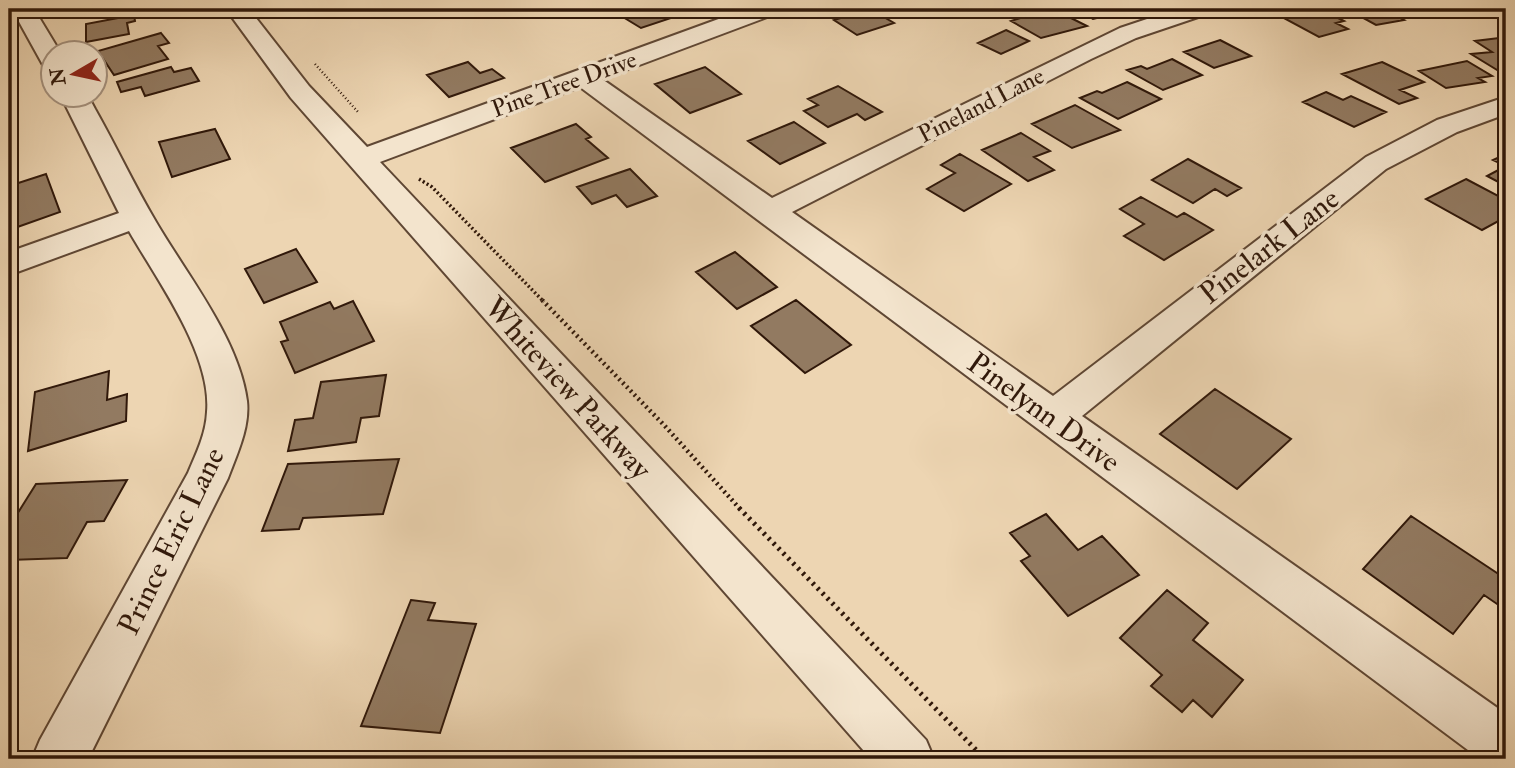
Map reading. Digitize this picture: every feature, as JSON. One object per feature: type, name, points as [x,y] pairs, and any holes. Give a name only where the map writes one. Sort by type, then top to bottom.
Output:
[{"type":"street","name":"Whiteview Parkway","points":[[237,9],[300,92],[907,759]]},
{"type":"street","name":"Pine Tree Drive","points":[[361,159],[767,9]]},
{"type":"street","name":"Pineland Lane","points":[[769,212],[1082,54],[1128,33],[1199,9]]},
{"type":"street","points":[[20,19],[38,42]]},
{"type":"street","name":"Pinelynn Drive","points":[[583,77],[1506,746]]},
{"type":"street","name":"Pinelark Lane","points":[[1052,418],[1376,163],[1447,126],[1506,105]]},
{"type":"street","name":"Prince Eric Lane","points":[[59,759],[207,478],[223,439],[226,422],[224,382],[211,347],[137,217],[80,108]]},
{"type":"street","points":[[9,264],[137,217]]},
{"type":"path","points":[[309,57],[351,102],[359,114],[359,120]]},
{"type":"path","points":[[410,174],[432,187],[664,425],[768,540],[985,759]]},
{"type":"building","points":[[647,9],[684,9],[689,12],[641,28],[623,17]]},
{"type":"building","points":[[845,9],[870,9],[894,23],[857,35],[834,20],[854,14]]},
{"type":"building","points":[[1048,9],[1087,26],[1041,38],[1011,21]]},
{"type":"building","points":[[1076,9],[1127,9],[1130,10],[1093,19]]},
{"type":"building","points":[[1320,9],[1344,21],[1336,23],[1348,29],[1319,37],[1280,16]]},
{"type":"building","points":[[1347,9],[1384,9],[1404,20],[1376,25]]},
{"type":"building","points":[[1415,9],[1463,9],[1470,13],[1445,16],[1439,12],[1423,14]]},
{"type":"building","points":[[134,15],[135,21],[127,23],[129,34],[108,38],[86,38],[86,24]]},
{"type":"building","points":[[1006,30],[1029,41],[1001,54],[978,43]]},
{"type":"building","points":[[161,33],[169,43],[158,46],[168,59],[114,75],[108,66],[108,48]]},
{"type":"building","points":[[1499,38],[1506,43],[1506,72],[1502,73],[1471,54],[1492,52],[1475,41]]},
{"type":"building","points":[[1220,40],[1251,56],[1214,68],[1184,52]]},
{"type":"building","points":[[1172,59],[1202,75],[1163,90],[1127,70],[1141,66],[1147,69]]},
{"type":"building","points":[[1467,61],[1492,76],[1478,78],[1485,82],[1446,88],[1419,71]]},
{"type":"building","points":[[468,62],[480,73],[492,69],[504,78],[449,97],[427,75]]},
{"type":"building","points":[[1382,62],[1424,82],[1400,90],[1417,98],[1399,104],[1342,74]]},
{"type":"building","points":[[171,67],[174,72],[191,68],[199,81],[145,96],[141,87],[121,92],[117,82]]},
{"type":"building","points":[[705,67],[741,94],[690,113],[655,84]]},
{"type":"building","points":[[1127,82],[1161,99],[1118,119],[1080,98],[1097,91],[1102,93]]},
{"type":"building","points":[[838,86],[882,112],[865,120],[857,114],[828,127],[804,111],[818,105],[808,99]]},
{"type":"building","points":[[1326,92],[1343,100],[1351,96],[1386,112],[1354,127],[1303,102]]},
{"type":"building","points":[[1075,105],[1120,130],[1072,148],[1032,124]]},
{"type":"building","points":[[794,122],[825,143],[780,164],[748,141]]},
{"type":"building","points":[[576,124],[591,137],[586,139],[608,158],[545,182],[511,148]]},
{"type":"building","points":[[215,129],[230,159],[172,177],[159,142]]},
{"type":"building","points":[[18,133],[18,143],[11,145],[9,165],[9,135]]},
{"type":"building","points":[[1021,133],[1050,151],[1034,157],[1054,170],[1028,181],[982,150]]},
{"type":"building","points":[[960,154],[1011,184],[964,211],[927,189],[955,173],[941,165]]},
{"type":"building","points":[[1506,154],[1506,166],[1493,160]]},
{"type":"building","points":[[1188,159],[1241,188],[1227,196],[1215,189],[1193,203],[1152,180]]},
{"type":"building","points":[[1506,166],[1506,186],[1487,176]]},
{"type":"building","points":[[630,169],[657,196],[627,207],[616,195],[592,204],[577,187]]},
{"type":"building","points":[[46,174],[60,212],[9,230],[9,186]]},
{"type":"building","points":[[1466,179],[1506,200],[1506,217],[1482,230],[1426,199]]},
{"type":"building","points":[[1141,197],[1177,217],[1184,213],[1213,230],[1164,260],[1124,236],[1144,224],[1120,209]]},
{"type":"building","points":[[296,249],[317,282],[264,303],[245,269]]},
{"type":"building","points":[[735,252],[777,287],[737,309],[696,272]]},
{"type":"building","points":[[796,300],[851,345],[805,373],[751,326]]},
{"type":"building","points":[[353,301],[374,341],[295,373],[281,342],[288,340],[280,322],[330,302],[334,309]]},
{"type":"building","points":[[109,371],[107,400],[127,394],[126,421],[28,451],[35,392]]},
{"type":"building","points":[[386,375],[379,416],[361,418],[356,442],[288,451],[295,420],[313,418],[321,382]]},
{"type":"building","points":[[1215,389],[1291,439],[1237,489],[1160,434]]},
{"type":"building","points":[[399,459],[383,514],[303,518],[299,529],[262,531],[288,464]]},
{"type":"building","points":[[127,480],[104,521],[87,522],[67,558],[9,560],[9,527],[36,484]]},
{"type":"building","points":[[1046,514],[1078,550],[1102,536],[1139,575],[1068,616],[1021,561],[1030,556],[1010,533]]},
{"type":"building","points":[[1411,516],[1506,579],[1506,598],[1500,606],[1484,595],[1453,634],[1363,569]]},
{"type":"building","points":[[1167,590],[1208,623],[1193,640],[1243,680],[1212,717],[1193,700],[1182,712],[1151,686],[1162,675],[1120,638]]},
{"type":"building","points":[[411,600],[435,603],[428,620],[476,624],[440,733],[361,726]]}]
